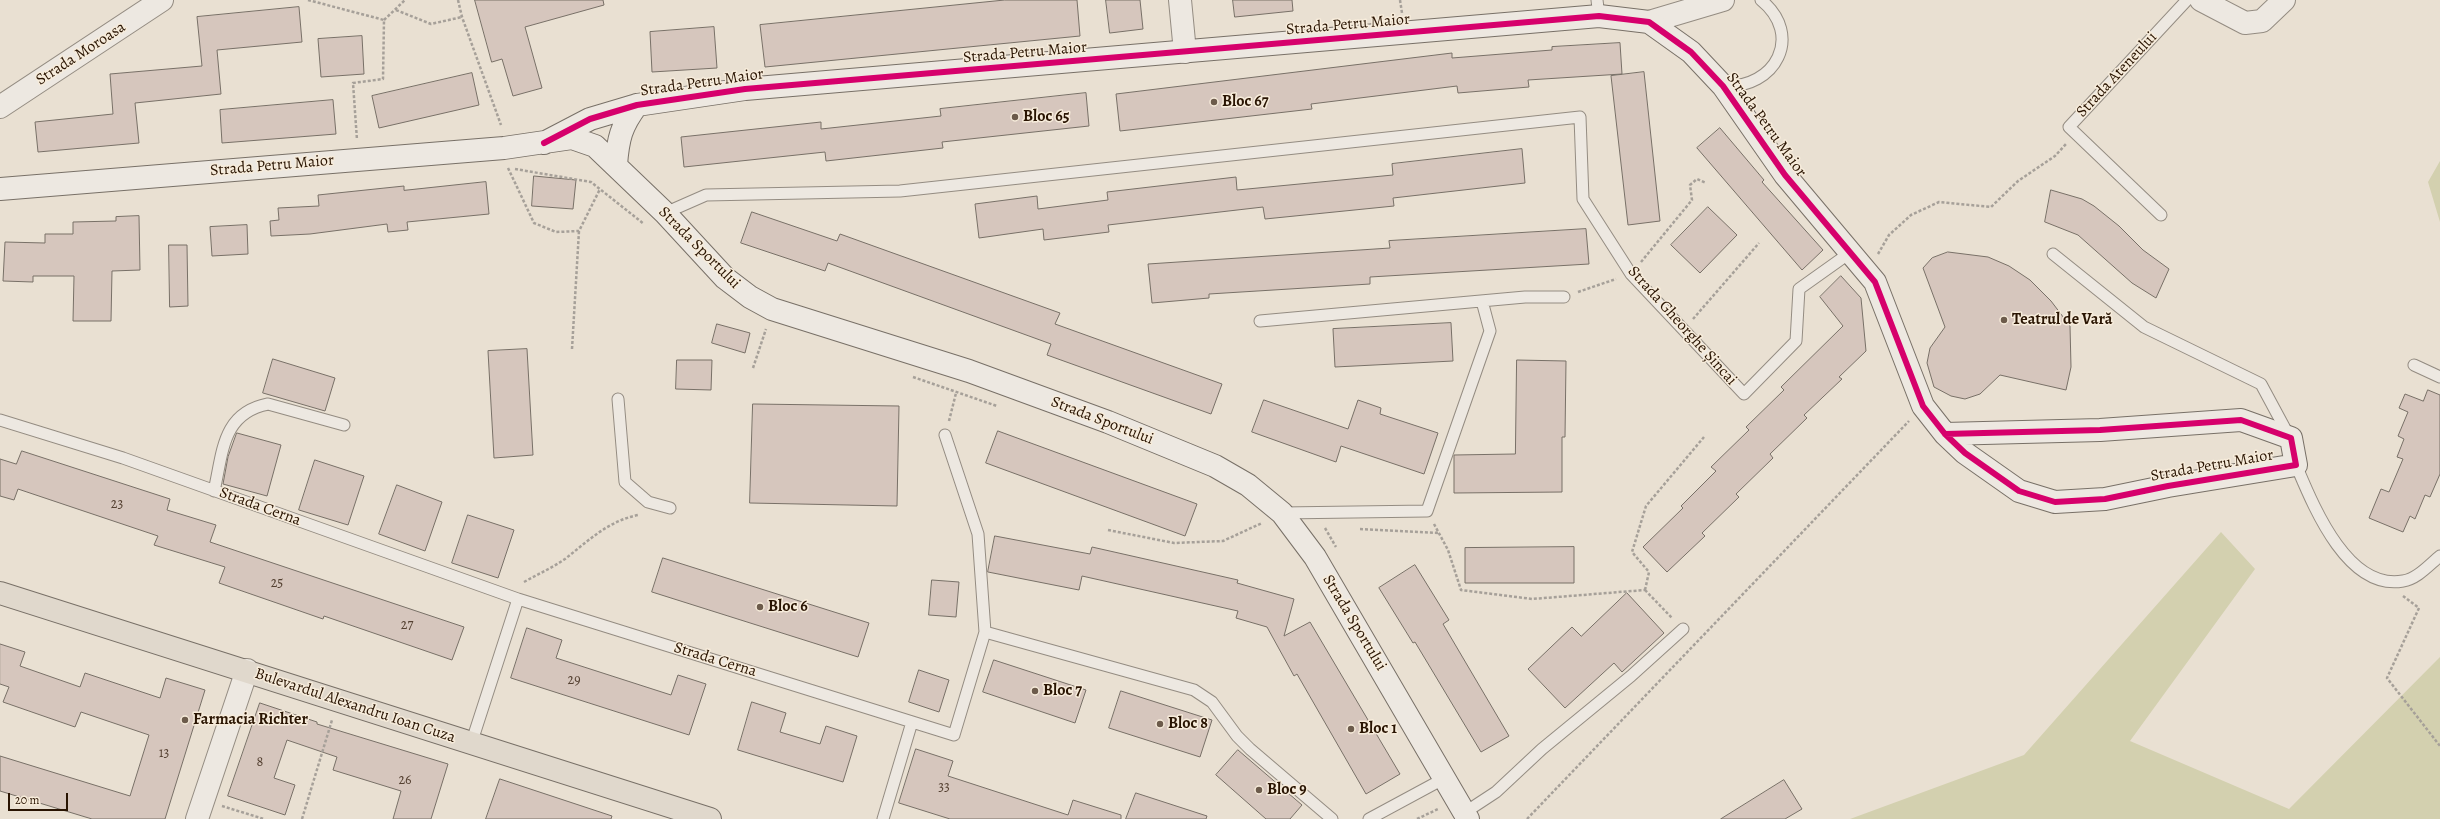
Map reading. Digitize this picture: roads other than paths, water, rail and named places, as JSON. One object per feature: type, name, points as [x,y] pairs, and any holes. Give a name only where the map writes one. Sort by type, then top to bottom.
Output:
[{"type":"main road","name":"Bulevardul Alexandru Ioan Cuza","points":[[0,593],[247,670],[471,744],[710,819]]},
{"type":"street","points":[[1180,0],[1185,52]]},
{"type":"street","points":[[1649,22],[1723,0]]},
{"type":"street","points":[[2201,0],[2245,23],[2262,20],[2284,0]]},
{"type":"street","name":"Strada Moroasa","points":[[0,107],[158,1]]},
{"type":"street","name":"Strada Petru Maior","points":[[544,143],[590,119],[637,106],[745,89],[1185,52],[1598,8],[1649,22],[1691,52],[1723,86],[1785,175],[1875,282],[1923,406],[1945,434],[1966,454],[2019,491],[2054,502],[2105,499],[2168,486],[2296,465],[2291,438],[2241,420],[2100,430],[1945,434]]},
{"type":"street","name":"Strada Petru Maior","points":[[0,189],[544,143],[616,165],[618,141],[625,121],[637,106]]},
{"type":"street","name":"Strada Sportului","points":[[616,165],[665,213],[725,278],[750,297],[772,309],[969,371],[1108,422],[1215,466],[1248,485],[1282,513],[1315,557],[1437,782],[1458,815]]},
{"type":"street","points":[[197,819],[247,670]]},
{"type":"lane","points":[[1723,86],[1738,87],[1752,83],[1766,75],[1775,64],[1781,50],[1782,35],[1778,20],[1770,7],[1761,0]]},
{"type":"lane","name":"Strada Ateneului","points":[[2161,215],[2069,127],[2187,0]]},
{"type":"lane","name":"Strada Gheorghe Șincai","points":[[665,213],[706,196],[900,191],[1580,117],[1583,198],[1631,274],[1744,394],[1796,342],[1799,289],[1851,252]]},
{"type":"lane","name":"Strada Petru Maior","points":[[2053,254],[2144,327],[2261,384],[2291,438]]},
{"type":"lane","points":[[1260,321],[1482,301],[1564,296]]},
{"type":"lane","points":[[1282,513],[1427,511],[1490,331],[1482,301]]},
{"type":"lane","points":[[2414,365],[2440,377]]},
{"type":"lane","points":[[618,399],[625,482],[648,502],[670,508]]},
{"type":"lane","points":[[214,491],[227,434],[242,414],[257,406],[268,404],[344,425]]},
{"type":"lane","name":"Strada Cerna","points":[[0,420],[123,458],[518,599],[954,735],[985,632]]},
{"type":"lane","points":[[946,435],[978,534],[985,632],[1194,690],[1212,702],[1237,736],[1250,749],[1332,819]]},
{"type":"lane","name":"Strada Petru Maior","points":[[2296,465],[2316,510],[2344,554],[2358,568],[2380,580],[2402,581],[2419,574],[2440,556]]},
{"type":"lane","points":[[471,744],[518,599]]},
{"type":"lane","points":[[1458,815],[1496,792],[1542,749],[1625,681],[1683,629]]},
{"type":"lane","points":[[883,819],[912,722]]},
{"type":"lane","points":[[1369,819],[1437,782]]},
{"type":"place","name":"Bloc 67","points":[[1214,102]]},
{"type":"place","name":"Bloc 65","points":[[1015,117]]},
{"type":"place","name":"Teatrul de Vară","points":[[2004,320]]},
{"type":"place","name":"Bloc 6","points":[[760,607]]},
{"type":"place","name":"Bloc 7","points":[[1035,691]]},
{"type":"place","name":"Farmacia Richter","points":[[185,720]]},
{"type":"place","name":"Bloc 8","points":[[1160,724]]},
{"type":"place","name":"Bloc 1","points":[[1351,729]]},
{"type":"place","name":"Bloc 9","points":[[1259,790]]}]
